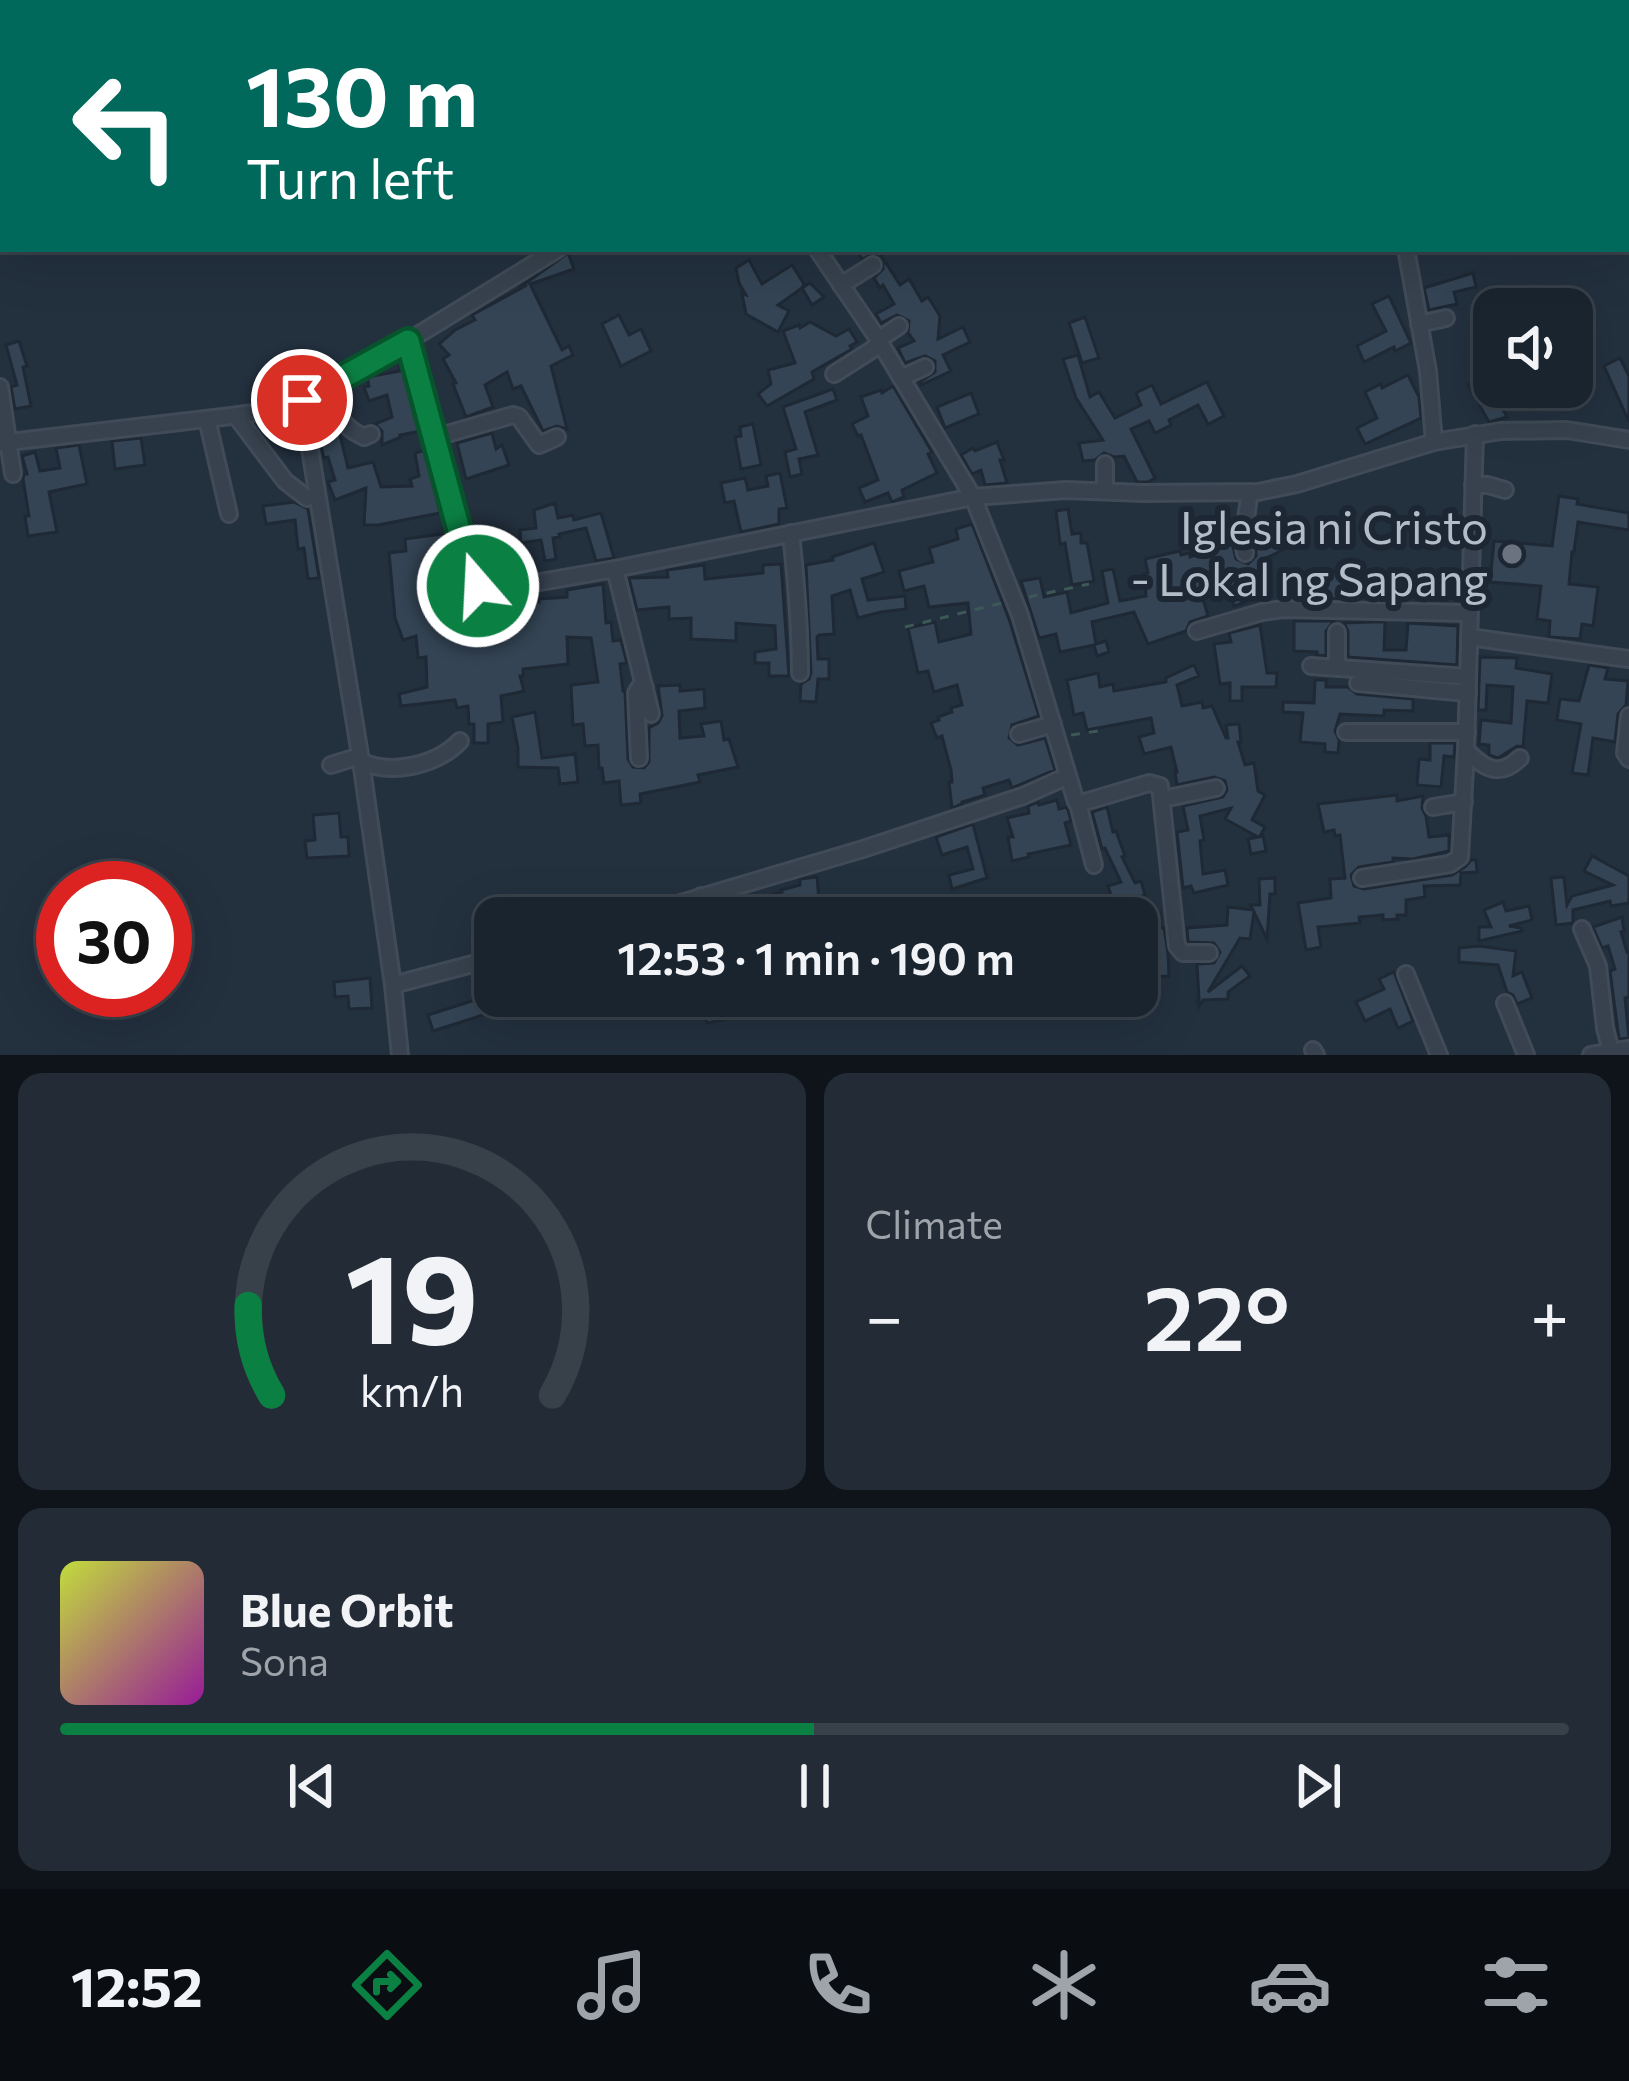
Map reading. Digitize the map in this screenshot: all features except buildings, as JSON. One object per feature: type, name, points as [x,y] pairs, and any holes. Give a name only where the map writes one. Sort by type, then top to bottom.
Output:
[{"type":"street","points":[[4,442],[236,416],[302,400],[553,252]]},
{"type":"street","points":[[819,252],[973,497],[1015,600],[1094,865]]},
{"type":"street","points":[[1407,252],[1428,371],[1434,442]]},
{"type":"street","points":[[842,285],[873,265]]},
{"type":"street","points":[[1419,324],[1446,318]]},
{"type":"street","points":[[835,374],[899,326]]},
{"type":"street","points":[[408,341],[473,582],[494,591],[973,497],[1066,490],[1249,492],[1297,484],[1475,434],[1567,430],[1629,440]]},
{"type":"street","points":[[901,378],[925,367]]},
{"type":"street","points":[[333,382],[344,426],[364,437],[370,434]]},
{"type":"street","points":[[0,387],[4,442],[13,474]]},
{"type":"street","points":[[302,400],[361,759],[400,1055]]},
{"type":"street","points":[[236,416],[285,481],[307,498]]},
{"type":"street","points":[[433,438],[513,416],[539,445],[556,437]]},
{"type":"street","points":[[208,419],[229,514]]},
{"type":"street","points":[[1361,878],[1450,863],[1461,851],[1475,434]]},
{"type":"street","points":[[1105,464],[1105,491]]},
{"type":"street","points":[[1473,485],[1505,490]]},
{"type":"street","points":[[1245,553],[1249,492]]},
{"type":"street","points":[[791,533],[800,673]]},
{"type":"street","points":[[615,569],[651,714]]},
{"type":"street","points":[[1197,632],[1283,609],[1469,613]]},
{"type":"street","points":[[1336,668],[1337,632]]},
{"type":"street","points":[[1469,638],[1629,658]]},
{"type":"street","points":[[1311,666],[1468,685]]},
{"type":"street","points":[[1358,682],[1468,685]]},
{"type":"street","points":[[639,758],[636,693],[645,688]]},
{"type":"street","points":[[1629,716],[1625,743],[1629,759]]},
{"type":"street","points":[[1019,734],[1055,731]]},
{"type":"street","points":[[1346,732],[1467,732]]},
{"type":"street","points":[[331,765],[361,759],[376,768],[408,766],[437,759],[460,742]]},
{"type":"street","points":[[1466,751],[1493,770],[1503,770],[1520,758]]},
{"type":"street","points":[[701,896],[846,854],[1023,796],[1068,776]]},
{"type":"street","points":[[1078,804],[1149,783],[1160,786],[1177,946],[1184,953],[1209,953]]},
{"type":"street","points":[[1163,799],[1216,788]]},
{"type":"street","points":[[1433,807],[1463,802]]},
{"type":"street","points":[[1582,929],[1598,966],[1611,1053]]},
{"type":"street","points":[[393,985],[474,964]]},
{"type":"street","points":[[1406,974],[1439,1055]]},
{"type":"street","points":[[1505,1003],[1526,1055]]},
{"type":"street","points":[[1591,1055],[1629,1048]]},
{"type":"path","points":[[905,627],[1089,584]]},
{"type":"path","points":[[1055,731],[1098,731]]},
{"type":"place","name":"Iglesia ni Cristo - Lokal ng Sapang","points":[[1512,554]]},
{"type":"route","points":[[302,400],[408,341],[473,582],[478,586]]}]
